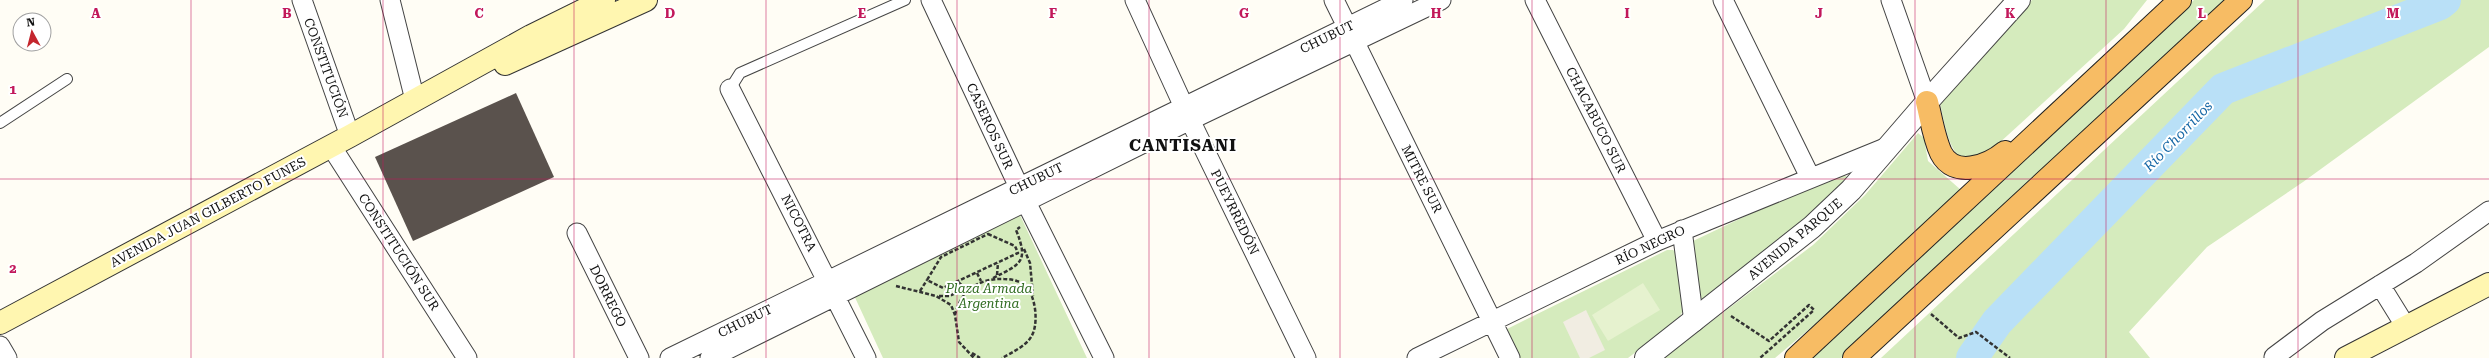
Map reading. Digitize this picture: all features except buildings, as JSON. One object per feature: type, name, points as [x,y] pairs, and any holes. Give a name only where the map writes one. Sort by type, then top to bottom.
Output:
[{"type":"highway","points":[[1927,102],[1941,153],[1948,162],[1959,168],[1977,168],[1996,158],[2119,56],[2159,0]]},
{"type":"highway","points":[[1796,358],[2180,0]]},
{"type":"highway","points":[[1854,358],[2241,0]]},
{"type":"main road","name":"AVENIDA JUAN GILBERTO FUNES","points":[[0,322],[341,141],[531,36],[604,0]]},
{"type":"main road","name":"AVENIDA JUAN GILBERTO FUNES","points":[[415,100],[543,48],[646,0]]},
{"type":"main road","points":[[2346,358],[2489,284]]},
{"type":"street","name":"CONSTITUCIÓN","points":[[302,0],[341,141]]},
{"type":"street","points":[[390,0],[415,100]]},
{"type":"street","name":"CASEROS SUR","points":[[931,0],[1035,220],[1104,358]]},
{"type":"street","name":"PUEYRREDÓN","points":[[1135,0],[1187,114],[1306,358]]},
{"type":"street","name":"MITRE SUR","points":[[1334,0],[1350,35],[1493,320],[1510,358]]},
{"type":"street","name":"CHUBUT","points":[[1350,35],[1403,0]]},
{"type":"street","name":"CHUBUT","points":[[670,358],[832,289],[1350,35],[1441,0]]},
{"type":"street","name":"CHACABUCO SUR","points":[[1535,0],[1657,241]]},
{"type":"street","points":[[1723,0],[1810,177]]},
{"type":"street","points":[[1891,0],[1927,102]]},
{"type":"street","name":"AVENIDA PARQUE","points":[[1646,358],[1694,322],[1812,227],[1851,190],[1927,102],[2019,0]]},
{"type":"street","name":"NICOTRA","points":[[730,89],[866,358]]},
{"type":"street","name":"CONSTITUCIÓN SUR","points":[[341,141],[467,358]]},
{"type":"street","name":"RÍO NEGRO","points":[[1417,358],[1657,241],[1810,177],[1890,146]]},
{"type":"street","name":"CHUBUT","points":[[710,358],[832,289],[865,282],[1023,195]]},
{"type":"street","points":[[2274,357],[2322,320],[2416,263],[2489,211]]},
{"type":"street","points":[[1682,230],[1694,322]]},
{"type":"street","name":"DORREGO","points":[[577,233],[639,358]]},
{"type":"street","points":[[2380,285],[2406,327]]},
{"type":"street","points":[[0,346],[7,358]]},
{"type":"lane","points":[[730,89],[740,73],[904,0]]},
{"type":"lane","points":[[0,123],[67,79]]},
{"type":"path","points":[[1002,358],[1015,351],[1032,336],[1035,318],[1030,263],[1016,230],[1035,220]]},
{"type":"path","points":[[920,291],[926,280],[941,257],[988,234],[1015,246],[1018,253],[943,288],[926,280]]},
{"type":"path","points":[[1015,246],[1021,243]]},
{"type":"path","points":[[936,296],[950,296],[1013,268],[1021,258],[1024,248]]},
{"type":"path","points":[[997,276],[998,263]]},
{"type":"path","points":[[977,273],[981,281]]},
{"type":"path","points":[[992,278],[1012,279],[1026,286],[1033,299]]},
{"type":"path","points":[[865,282],[920,291],[936,296],[951,305],[955,315],[960,342],[980,358]]},
{"type":"path","points":[[957,282],[967,289]]},
{"type":"path","points":[[955,315],[964,294],[973,286]]},
{"type":"path","points":[[1916,300],[1959,338],[1976,332],[2010,358]]},
{"type":"path","points":[[1715,305],[1769,341],[1809,305],[1814,310],[1760,358]]},
{"type":"path","points":[[970,351],[974,358]]},
{"type":"green space","points":[[2032,0],[2147,0],[2124,29],[1985,156],[1964,158],[1959,156],[1954,150],[1948,135],[1940,103]]},
{"type":"green space","points":[[2194,0],[2228,0],[1841,358],[1808,358]]},
{"type":"green space","points":[[2265,0],[2489,0],[2489,47],[2303,182],[2207,247],[2129,332],[2150,358],[1881,358]]},
{"type":"green space","points":[[1918,133],[1924,138],[1928,161],[1961,190],[1841,302],[1775,358],[1663,358],[1813,245],[1865,195]]},
{"type":"green space","points":[[1843,174],[1847,177],[1846,182],[1807,222],[1700,304],[1693,241],[1824,179]]},
{"type":"green space","name":"Plaza Armada Argentina","points":[[1019,213],[1087,358],[883,358],[852,291]]},
{"type":"green space","points":[[1667,250],[1673,250],[1678,254],[1684,309],[1677,321],[1628,358],[1519,358],[1507,329]]},
{"type":"green space","points":[[1643,283],[1660,310],[1608,341],[1592,315]]},
{"type":"shaded area","points":[[1586,310],[1605,350],[1589,358],[1580,358],[1563,322]]},
{"type":"waterway","name":"Río Chorrillos","points":[[1972,358],[1997,322],[2223,89],[2440,4],[2445,0]]},
{"type":"district","name":"CANTISANI","points":[[1183,145]]}]
